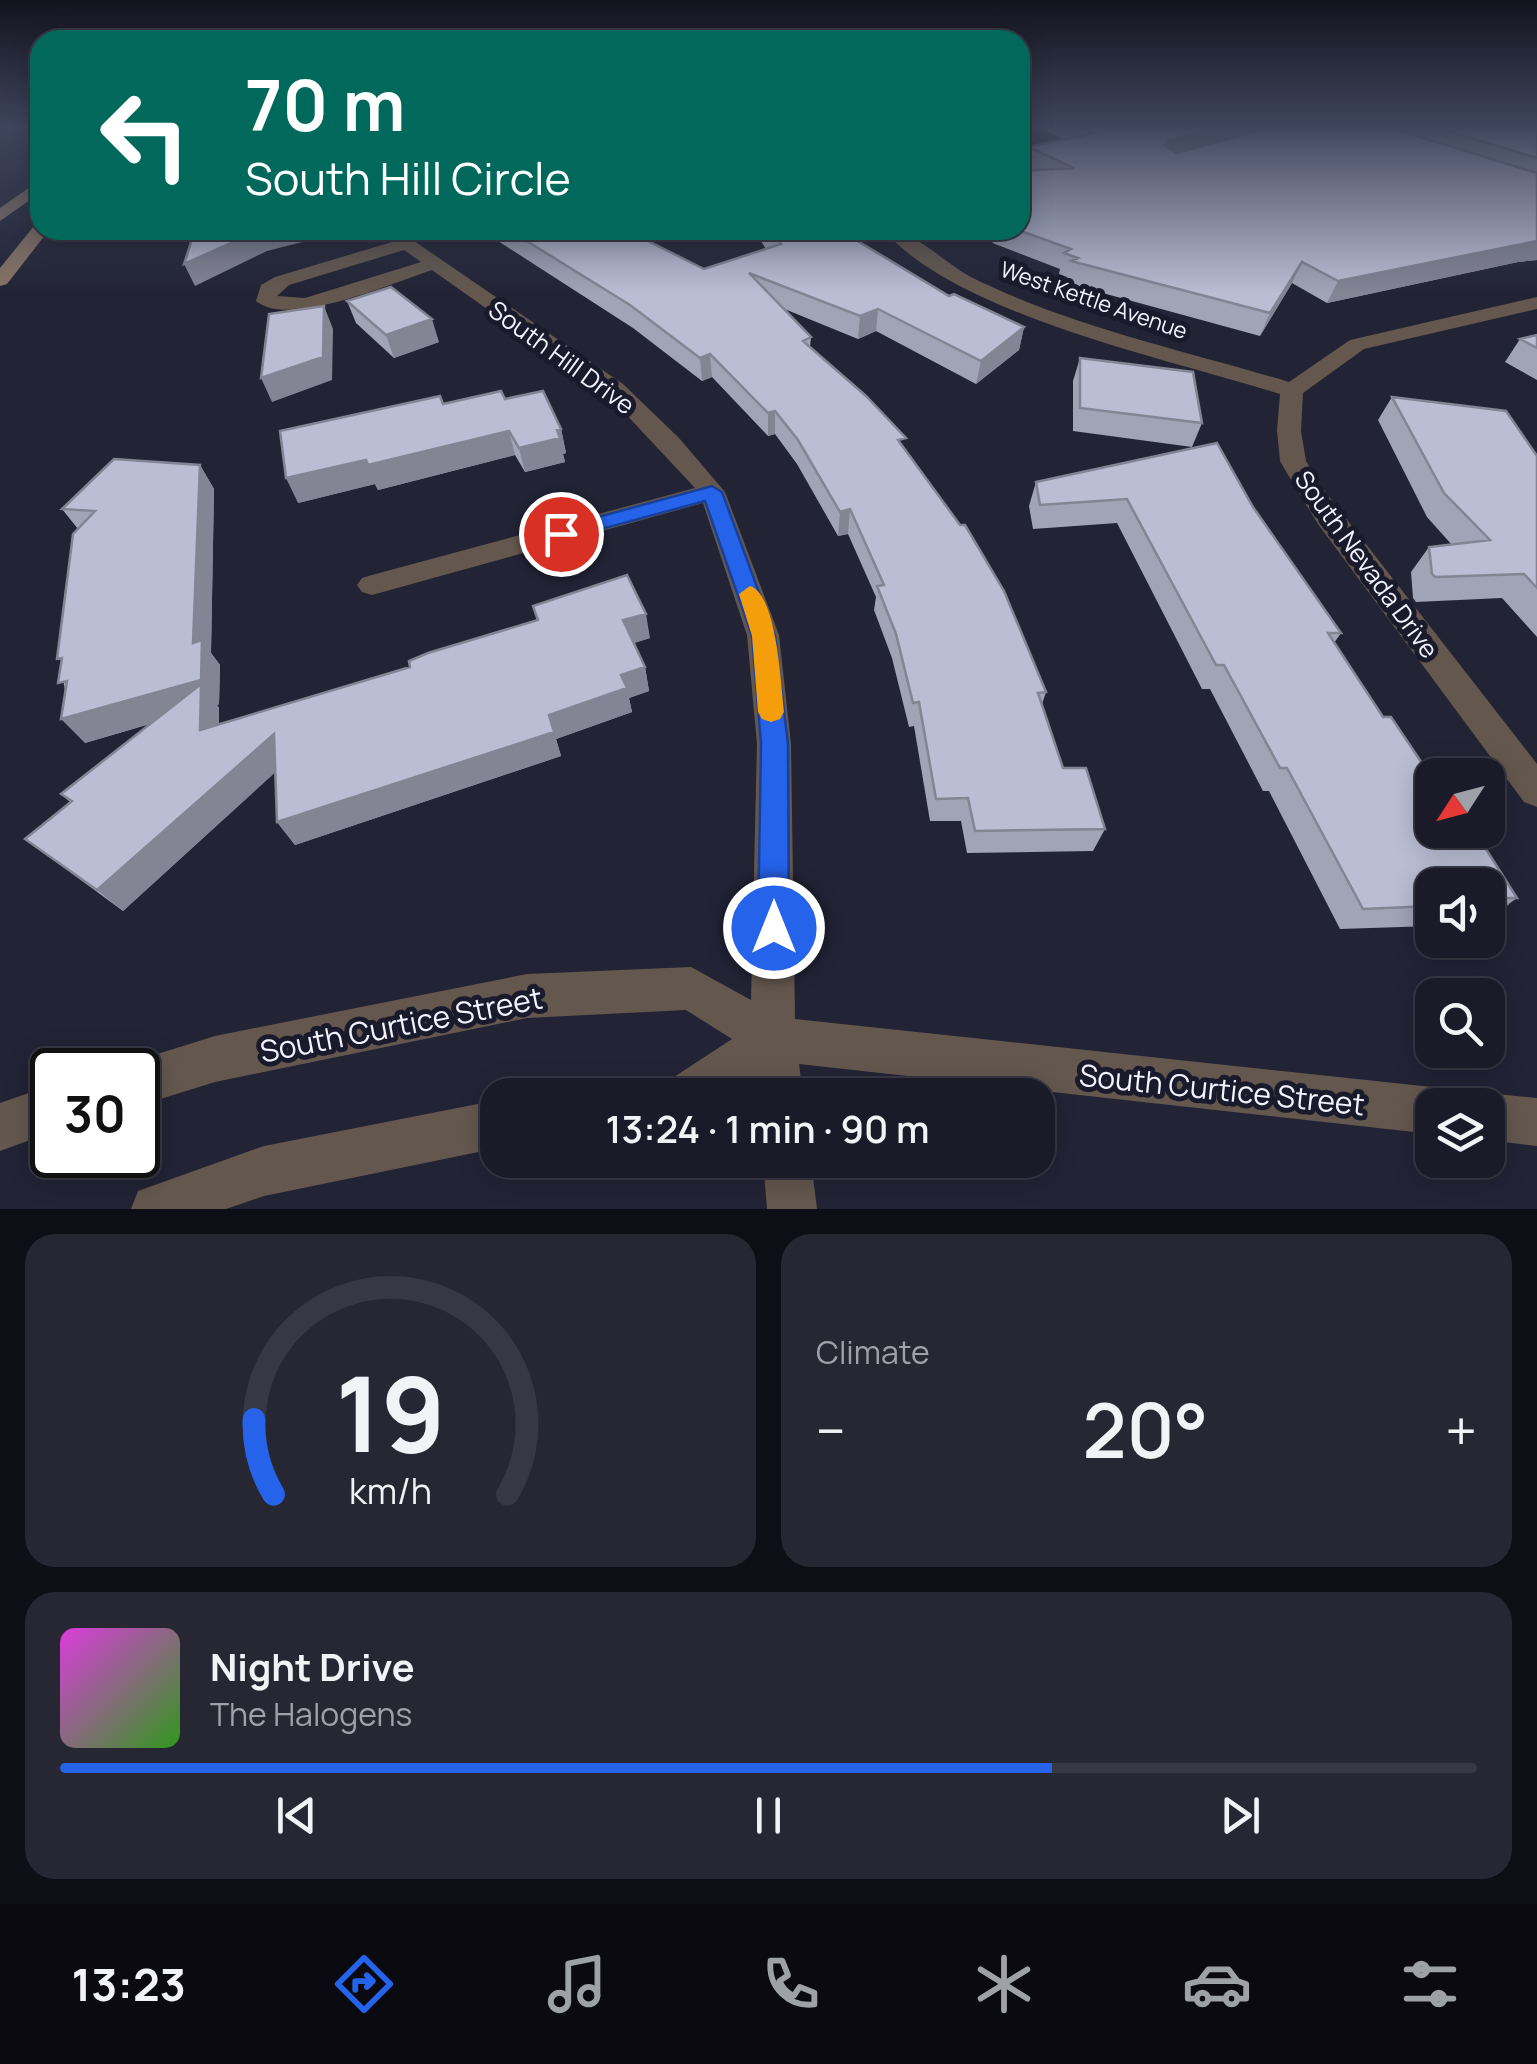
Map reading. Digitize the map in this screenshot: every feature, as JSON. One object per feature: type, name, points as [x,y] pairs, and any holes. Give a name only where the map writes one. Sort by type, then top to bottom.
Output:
[{"type":"main road","points":[[0,216],[30,192]]},
{"type":"main road","points":[[0,280],[32,240]]},
{"type":"street","name":"South Hill Drive","points":[[387,240],[268,289],[266,301],[306,304],[433,264]]},
{"type":"street","name":"South Hill Drive","points":[[399,240],[616,389],[712,492],[764,636],[774,744],[774,1039],[778,1078]]},
{"type":"street","name":"West Kettle Avenue","points":[[903,240],[960,279],[1028,308],[1292,390]]},
{"type":"street","points":[[1292,390],[1357,344],[1537,303]]},
{"type":"street","name":"South Nevada Drive","points":[[1292,390],[1292,461],[1306,485],[1537,791]]},
{"type":"street","points":[[372,585],[712,492]]},
{"type":"street","name":"South Curtice Street","points":[[160,1076],[215,1059],[527,996],[691,988],[774,1039],[1415,1110]]},
{"type":"street","points":[[713,1078],[774,1039]]},
{"type":"street","points":[[0,1128],[30,1117]]},
{"type":"street","points":[[1505,1119],[1537,1122]]},
{"type":"street","points":[[156,1209],[264,1171],[480,1128]]},
{"type":"street","points":[[789,1178],[792,1209]]},
{"type":"building","points":[[1030,181],[1537,181],[1537,241],[1338,281],[1302,262],[1270,313],[1071,261],[1078,258],[1064,253],[1071,249],[1030,234]]},
{"type":"building","points":[[192,240],[238,240],[184,264]]},
{"type":"building","points":[[525,240],[646,240],[704,269],[781,244],[777,240],[856,240],[949,296],[954,294],[1024,327],[981,361],[878,309],[860,316],[749,273],[811,337],[803,341],[866,396],[906,438],[898,440],[960,525],[965,525],[1004,591],[1046,692],[1038,693],[1063,768],[1086,768],[1105,829],[975,831],[968,798],[936,799],[919,702],[913,703],[896,634],[877,586],[884,585],[850,509],[840,512],[798,440],[775,411],[768,413],[710,354],[700,358],[630,305]]},
{"type":"building","points":[[391,287],[432,319],[386,335],[347,301]]},
{"type":"building","points":[[324,306],[323,357],[261,378],[269,314]]},
{"type":"building","points":[[1537,335],[1537,348],[1520,339]]},
{"type":"building","points":[[1080,358],[1193,372],[1202,423],[1080,408]]},
{"type":"building","points":[[501,391],[505,399],[543,391],[561,429],[557,430],[560,438],[519,448],[509,431],[368,465],[366,460],[286,478],[280,431],[440,396],[443,404]]},
{"type":"building","points":[[1392,397],[1506,411],[1537,456],[1537,588],[1524,574],[1432,574],[1429,547],[1490,540],[1444,493]]},
{"type":"building","points":[[1217,443],[1253,507],[1341,633],[1328,633],[1383,717],[1391,717],[1419,758],[1415,758],[1415,848],[1485,848],[1498,868],[1415,868],[1415,907],[1363,909],[1287,768],[1280,768],[1224,665],[1216,665],[1127,499],[1040,505],[1036,482]]},
{"type":"building","points":[[114,459],[200,465],[193,643],[202,640],[201,680],[61,719],[67,681],[58,683],[62,658],[57,659],[73,534],[95,511],[62,509]]},
{"type":"building","points":[[627,575],[646,614],[623,620],[645,667],[621,675],[627,688],[549,715],[554,732],[277,822],[274,734],[97,890],[25,839],[72,801],[61,794],[201,684],[200,730],[410,667],[409,661],[428,653],[538,620],[533,606]]},
{"type":"building","points":[[1505,879],[1517,898],[1505,898]]},
{"type":"slow traffic","points":[[750,594],[764,636],[771,712]]},
{"type":"route","points":[[561,534],[712,492],[764,636],[774,744],[774,928]]}]
